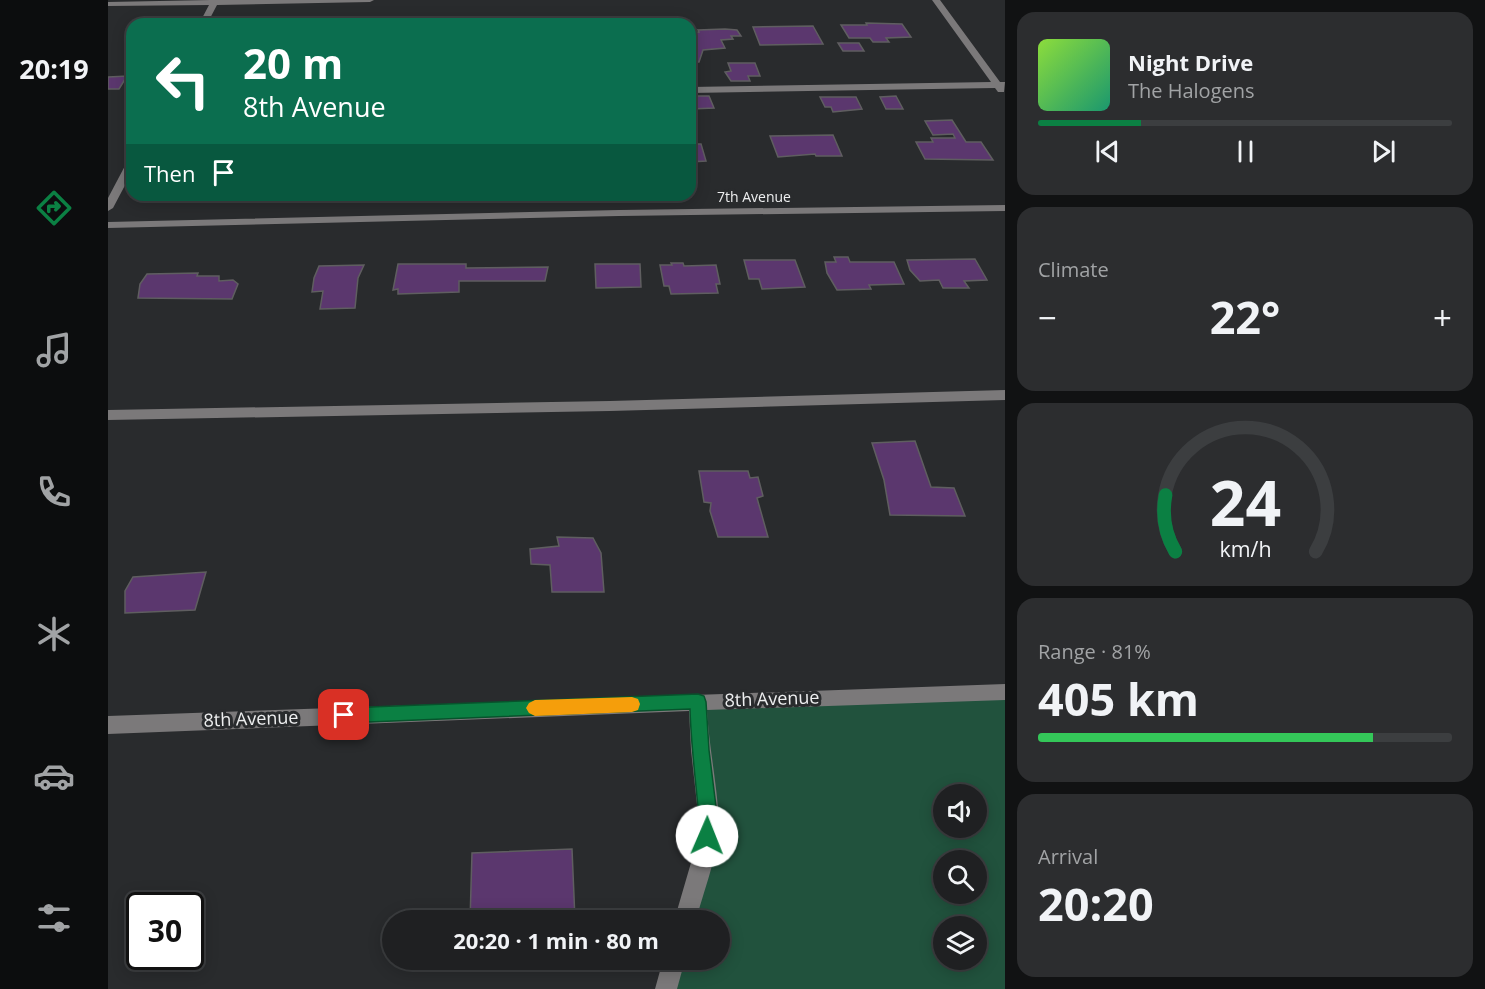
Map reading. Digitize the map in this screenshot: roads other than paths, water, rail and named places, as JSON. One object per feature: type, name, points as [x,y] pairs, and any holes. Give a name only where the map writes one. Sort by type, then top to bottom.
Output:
[{"type":"street","points":[[108,4],[370,0]]},
{"type":"street","points":[[936,0],[1001,85],[1005,95]]},
{"type":"street","points":[[206,18],[214,1]]},
{"type":"street","points":[[696,90],[1001,85]]},
{"type":"street","points":[[108,208],[126,174]]},
{"type":"street","name":"7th Avenue","points":[[108,225],[1005,208]]},
{"type":"street","points":[[108,415],[610,406],[1005,395]]},
{"type":"street","name":"8th Avenue","points":[[108,724],[1005,692]]},
{"type":"street","points":[[688,910],[705,849],[709,823],[700,750],[698,702]]},
{"type":"street","points":[[666,989],[671,970]]}]
